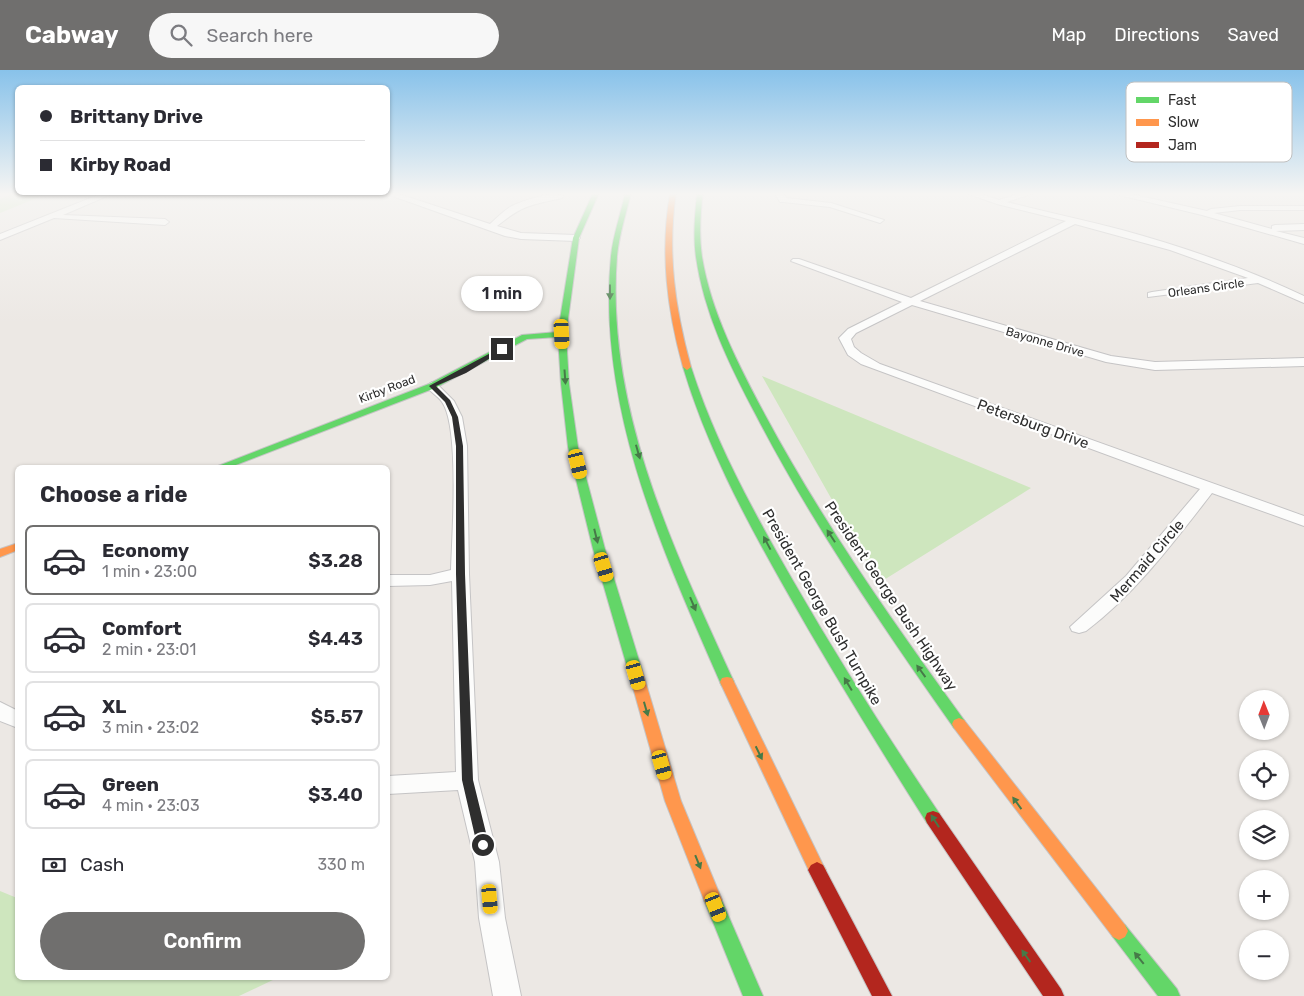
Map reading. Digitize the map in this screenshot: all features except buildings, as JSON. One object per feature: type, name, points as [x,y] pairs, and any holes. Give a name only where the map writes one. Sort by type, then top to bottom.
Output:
[{"type":"main road","points":[[615,236],[610,279],[611,316],[615,351],[625,403],[647,482],[687,591],[729,687],[788,812],[882,996]]},
{"type":"main road","name":"President George Bush Turnpike","points":[[667,236],[666,271],[673,314],[696,389],[730,472],[778,565],[862,707],[946,839],[1054,996]]},
{"type":"main road","name":"President George Bush Highway","points":[[697,236],[702,277],[726,342],[756,406],[814,511],[893,633],[1037,830],[1170,996]]},
{"type":"main road","points":[[576,238],[562,334],[565,384],[573,447],[599,549],[673,801],[753,996]]},
{"type":"main road","name":"Kirby Road","points":[[226,465],[432,386],[463,371],[513,342],[526,337],[562,334]]},
{"type":"main road","points":[[0,552],[15,547]]},
{"type":"street","points":[[539,236],[576,238]]},
{"type":"street","points":[[912,302],[1044,236]]},
{"type":"street","points":[[1129,236],[1172,248],[1260,280],[1304,300]]},
{"type":"street","points":[[1288,236],[1304,241]]},
{"type":"street","name":"Bayonne Drive","points":[[796,261],[912,302],[1093,355],[1131,363],[1178,366],[1304,362]]},
{"type":"street","name":"Orleans Circle","points":[[1152,295],[1260,280]]},
{"type":"street","name":"Petersburg Drive","points":[[912,302],[852,331],[845,338],[846,346],[860,359],[876,367],[1304,521]]},
{"type":"street","points":[[432,386],[448,401],[455,417],[460,446],[460,574],[467,780],[487,862],[492,918],[507,996]]},
{"type":"street","name":"Mermaid Circle","points":[[1079,627],[1099,613],[1114,599],[1168,540],[1208,488]]},
{"type":"street","points":[[390,581],[430,580],[460,574]]},
{"type":"street","points":[[0,710],[15,719]]},
{"type":"street","points":[[390,785],[467,780]]},
{"type":"green space","points":[[762,376],[1031,488],[879,583]]},
{"type":"green space","points":[[0,891],[15,897],[15,980],[273,980],[239,996],[0,996]]},
{"type":"traffic: fast","points":[[577,236],[562,334],[565,384],[573,447],[599,549],[635,670]]},
{"type":"traffic: fast","points":[[618,236],[614,254],[612,317],[619,380],[633,444],[653,506],[677,567],[727,682]]},
{"type":"traffic: fast","points":[[697,236],[705,286],[717,321],[739,372],[777,447],[851,569],[959,724]]},
{"type":"traffic: fast","points":[[226,465],[432,386],[525,337],[562,334]]},
{"type":"traffic: fast","points":[[687,367],[704,418],[726,468],[764,540],[814,628],[933,818]]},
{"type":"traffic: fast","points":[[713,900],[753,996]]},
{"type":"traffic: fast","points":[[1119,931],[1170,996]]},
{"type":"traffic: slow","points":[[668,236],[669,281],[672,302],[687,367]]},
{"type":"traffic: slow","points":[[0,553],[15,547]]},
{"type":"traffic: slow","points":[[635,670],[673,801],[713,900]]},
{"type":"traffic: slow","points":[[727,682],[817,870]]},
{"type":"traffic: slow","points":[[959,724],[1119,931]]},
{"type":"traffic: jam","points":[[933,818],[1054,996]]},
{"type":"traffic: jam","points":[[817,870],[882,996]]},
{"type":"route","points":[[483,845],[467,780],[460,574],[460,446],[455,417],[448,401],[432,386],[492,356],[502,349]]}]
